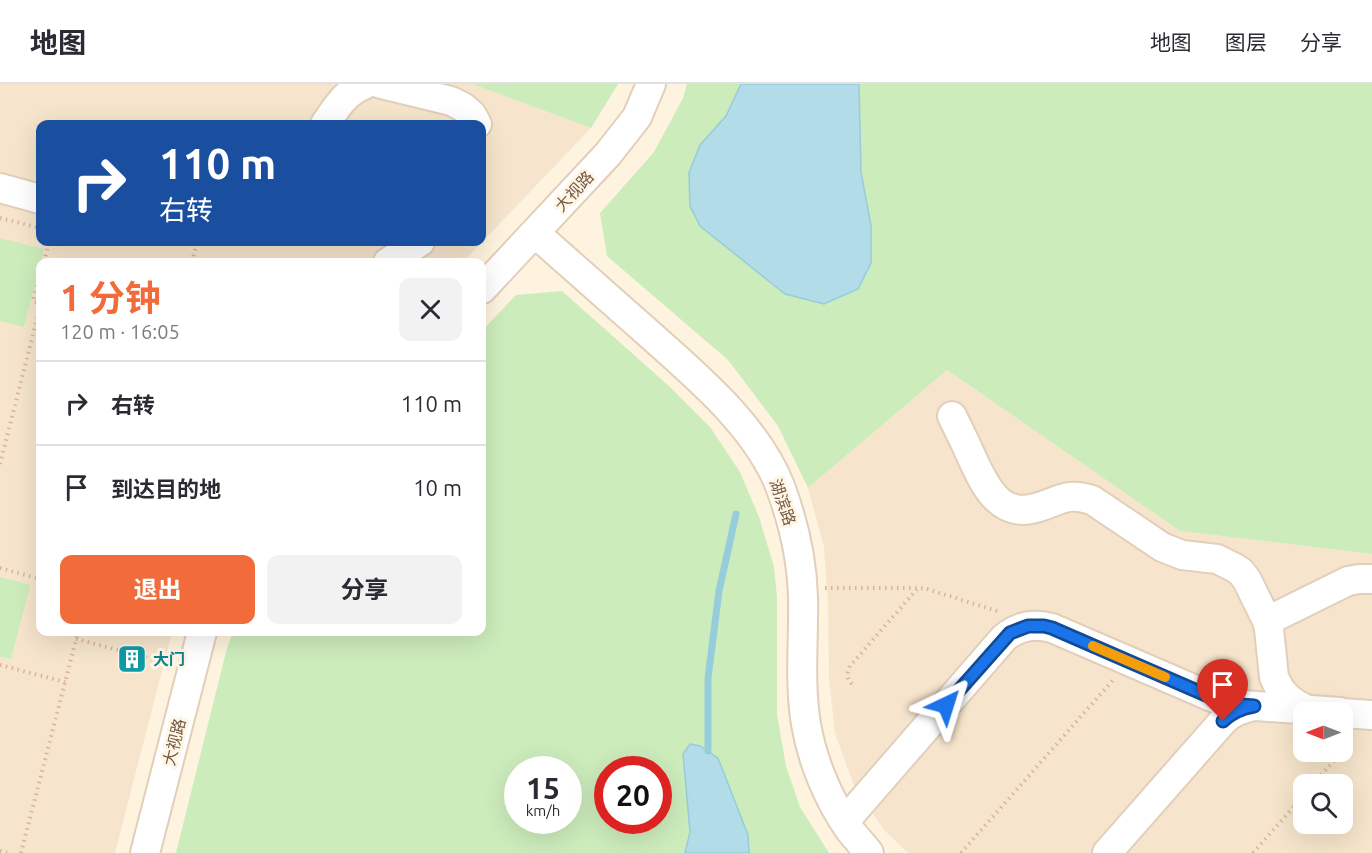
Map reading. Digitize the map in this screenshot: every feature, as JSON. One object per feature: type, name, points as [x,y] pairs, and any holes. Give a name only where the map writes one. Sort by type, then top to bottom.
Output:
[{"type":"street","points":[[328,120],[345,96],[366,84]]},
{"type":"street","points":[[381,84],[451,101],[463,107],[475,120]]},
{"type":"street","name":"大视路","points":[[486,284],[608,154],[637,117],[651,84]]},
{"type":"street","points":[[0,188],[36,198]]},
{"type":"street","name":"湖滨路","points":[[535,233],[699,378],[744,426],[762,451],[779,484],[799,554],[802,588],[802,688],[806,725],[817,764],[832,799],[849,830],[870,853]]},
{"type":"street","points":[[394,258],[414,246]]},
{"type":"street","points":[[952,416],[985,486],[999,501],[1012,508],[1026,510],[1038,508],[1066,497],[1082,497],[1092,500],[1162,547],[1182,555],[1217,559],[1235,568],[1247,580],[1267,621],[1274,677],[1285,697],[1293,702]]},
{"type":"street","points":[[1267,621],[1348,581],[1372,579]]},
{"type":"street","points":[[844,821],[1004,638],[1015,630],[1028,626],[1052,628],[1228,704],[1293,709]]},
{"type":"street","name":"大视路","points":[[146,853],[201,636]]},
{"type":"street","points":[[1183,685],[1198,701],[1204,717],[1203,738],[1196,751]]},
{"type":"street","points":[[1107,853],[1231,713],[1254,706]]},
{"type":"street","points":[[1353,714],[1372,715]]},
{"type":"path","points":[[0,218],[36,227]]},
{"type":"path","points":[[36,289],[33,301],[36,303]]},
{"type":"path","points":[[0,464],[36,321]]},
{"type":"path","points":[[0,568],[36,578]]},
{"type":"path","points":[[802,588],[927,589],[1001,612]]},
{"type":"path","points":[[852,684],[847,677],[850,666],[918,588]]},
{"type":"path","points":[[21,853],[77,636]]},
{"type":"path","points":[[76,639],[192,670]]},
{"type":"path","points":[[961,853],[1129,662]]},
{"type":"path","points":[[0,665],[65,682]]},
{"type":"path","points":[[1322,774],[1333,762]]},
{"type":"path","points":[[1253,853],[1293,808]]},
{"type":"path","points":[[0,851],[7,853]]},
{"type":"shaded area","points":[[0,84],[472,84],[591,128],[486,238],[486,120],[36,120],[36,246],[478,246],[467,258],[36,258],[36,636],[171,636],[115,853],[0,853]]},
{"type":"shaded area","points":[[947,370],[1180,531],[1372,554],[1372,853],[908,853],[884,830],[854,786],[835,733],[829,679],[828,605],[824,547],[808,488]]},
{"type":"green space","points":[[472,84],[618,84],[591,128]]},
{"type":"green space","points":[[687,84],[1372,84],[1372,554],[1180,531],[947,370],[808,488],[778,426],[728,360],[607,256],[600,213],[654,152],[683,98]]},
{"type":"green space","points":[[0,238],[44,249],[42,258],[36,258],[36,280],[24,327],[0,321]]},
{"type":"green space","points":[[562,291],[669,386],[710,427],[740,472],[759,517],[774,567],[777,597],[777,714],[786,766],[800,807],[829,853],[176,853],[232,636],[486,636],[486,327],[516,295]]},
{"type":"green space","points":[[0,577],[30,585],[11,659],[0,657]]},
{"type":"water","points":[[741,84],[859,84],[861,172],[871,226],[871,263],[858,289],[824,304],[785,294],[700,226],[690,206],[689,173],[700,145],[726,116]]},
{"type":"water","points":[[690,744],[700,746],[718,758],[748,835],[749,853],[685,853],[690,832],[683,754]]},
{"type":"waterway","points":[[708,751],[708,678],[719,591],[736,514]]},
{"type":"slow traffic","points":[[1093,646],[1165,677]]},
{"type":"place","name":"大门","points":[[132,659]]},
{"type":"route","points":[[946,705],[1010,633],[1028,626],[1044,626],[1228,704],[1254,706],[1231,713],[1223,721]]}]
